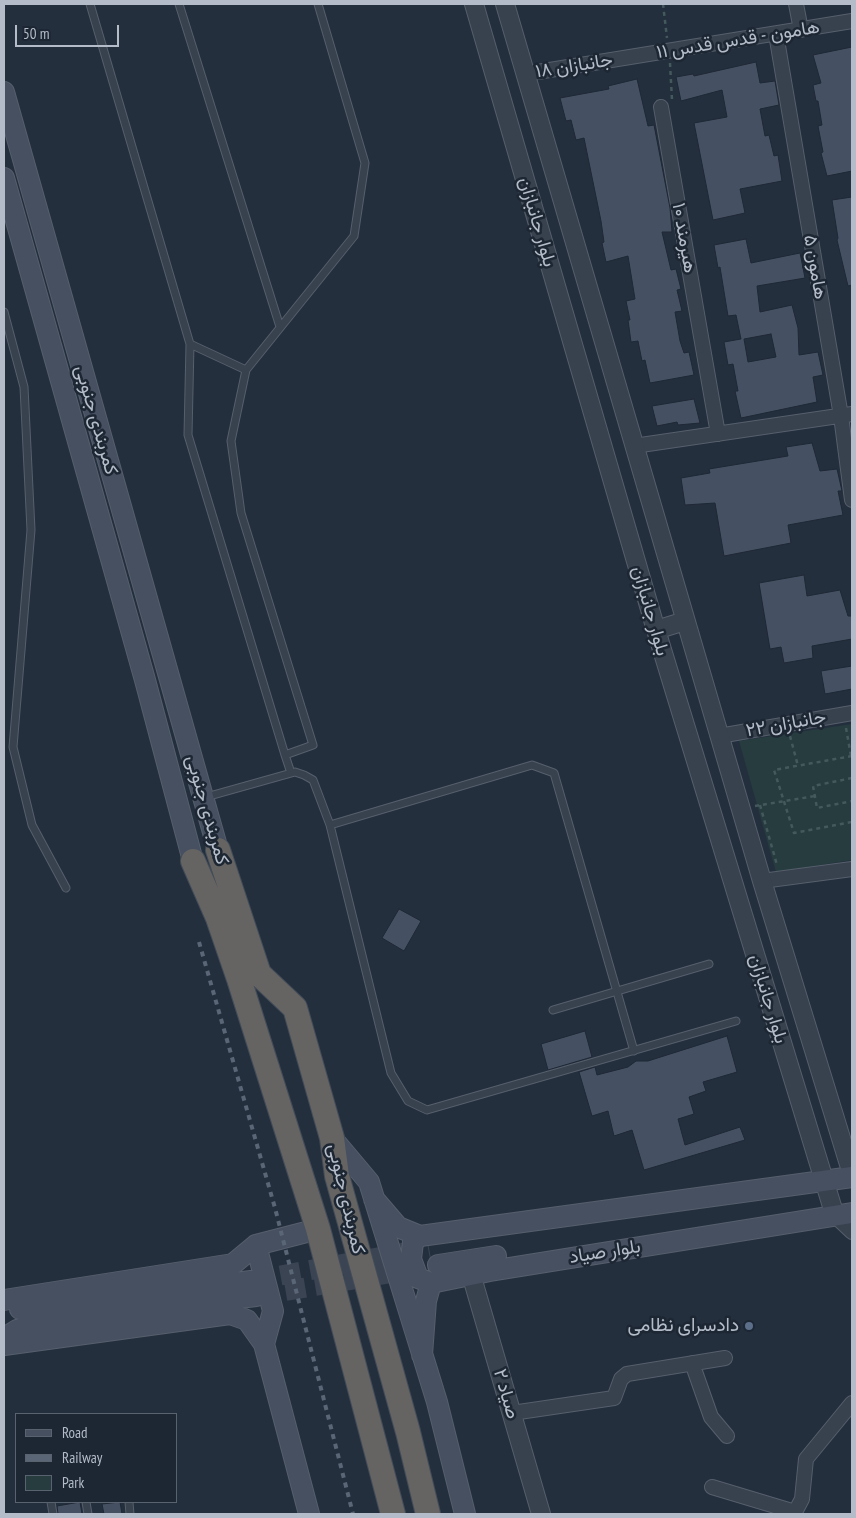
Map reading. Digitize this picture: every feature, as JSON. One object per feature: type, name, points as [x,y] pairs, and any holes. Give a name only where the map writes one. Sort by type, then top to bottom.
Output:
[{"type":"highway","name":"کمربندی جنوبی","points":[[218,850],[228,915],[318,1229],[393,1514]]},
{"type":"highway","name":"کمربندی جنوبی","points":[[193,861],[228,915],[259,974],[295,1008],[332,1138],[337,1176],[408,1432],[428,1514]]},
{"type":"main road","name":"کمربندی جنوبی","points":[[4,92],[218,850]]},
{"type":"main road","name":"کمربندی جنوبی","points":[[4,178],[145,680],[193,861]]},
{"type":"main road","points":[[145,680],[168,674]]},
{"type":"main road","points":[[178,805],[203,798]]},
{"type":"main road","points":[[332,1138],[369,1182],[436,1402],[465,1514]]},
{"type":"main road","name":"بلوار صیاد","points":[[430,1258],[741,1193],[826,1182],[852,1176]]},
{"type":"main road","points":[[374,1199],[398,1227],[430,1258]]},
{"type":"main road","name":"بلوار صیاد","points":[[430,1258],[471,1274],[844,1214]]},
{"type":"main road","points":[[430,1258],[683,1228],[740,1231]]},
{"type":"main road","points":[[4,1300],[233,1264],[256,1245],[318,1229]]},
{"type":"main road","points":[[256,1245],[273,1311],[264,1344]]},
{"type":"main road","points":[[422,1355],[430,1258]]},
{"type":"main road","points":[[4,1308],[28,1310],[253,1288],[45,1322],[17,1330],[4,1338]]},
{"type":"main road","points":[[4,1345],[230,1314],[247,1320],[264,1344],[309,1514]]},
{"type":"street","name":"بلوار جانبازان","points":[[474,4],[656,630],[770,1007],[826,1182],[844,1214]]},
{"type":"street","name":"بلوار جانبازان","points":[[505,4],[719,736],[852,1176]]},
{"type":"street","points":[[796,4],[801,30]]},
{"type":"street","name":"هامون - قدس قدس ۱۱","points":[[623,59],[852,21]]},
{"type":"street","name":"هامون ۵","points":[[776,34],[847,415],[852,500]]},
{"type":"street","name":"جانبازان ۱۸","points":[[526,74],[623,59]]},
{"type":"street","name":"هیرمند ۱۰","points":[[661,107],[718,434]]},
{"type":"street","points":[[634,446],[847,415]]},
{"type":"street","points":[[656,630],[685,621]]},
{"type":"street","name":"جانبازان ۲۲","points":[[719,736],[848,714]]},
{"type":"street","points":[[762,881],[852,869]]},
{"type":"street","points":[[770,1007],[798,999]]},
{"type":"street","points":[[844,1214],[852,1232]]},
{"type":"street","name":"صیاد ۲","points":[[471,1274],[541,1514]]},
{"type":"street","points":[[512,1413],[614,1398],[621,1379],[627,1374],[725,1358]]},
{"type":"street","points":[[692,1363],[711,1417],[727,1436]]},
{"type":"street","points":[[712,1487],[794,1513],[802,1499],[806,1459],[852,1403]]},
{"type":"lane","points":[[90,4],[190,344],[188,435],[291,773]]},
{"type":"lane","points":[[179,4],[280,327]]},
{"type":"lane","points":[[285,754],[313,745],[241,513],[231,441],[246,370],[354,236],[365,163],[318,4]]},
{"type":"lane","points":[[4,312],[24,388],[31,530],[13,747],[32,825],[66,888]]},
{"type":"lane","points":[[190,344],[246,370]]},
{"type":"lane","points":[[330,825],[532,764],[554,773],[634,1051]]},
{"type":"lane","points":[[203,798],[295,772],[304,774],[313,780],[330,825],[391,1073],[408,1101],[427,1110],[736,1021]]},
{"type":"lane","points":[[553,1010],[709,964]]},
{"type":"path","points":[[661,107],[673,104],[663,4]]},
{"type":"path","points":[[848,714],[852,756],[774,770],[794,833],[852,822]]},
{"type":"path","points":[[787,724],[798,766]]},
{"type":"path","points":[[852,778],[813,786],[817,808],[852,801]]},
{"type":"path","points":[[741,809],[815,796]]},
{"type":"path","points":[[760,805],[781,878]]},
{"type":"green space","points":[[852,724],[852,860],[776,872],[739,741]]},
{"type":"building","points":[[852,47],[852,171],[827,176],[821,153],[823,152],[818,126],[822,125],[813,85],[821,83],[813,55]]},
{"type":"building","points":[[756,62],[760,83],[775,81],[779,105],[760,109],[765,136],[769,135],[774,156],[778,155],[782,181],[740,189],[745,213],[713,220],[694,123],[727,117],[722,90],[681,101],[676,77],[693,74],[694,76]]},
{"type":"building","points":[[637,79],[648,126],[654,125],[670,208],[672,232],[662,232],[671,270],[676,269],[681,289],[677,290],[682,311],[675,312],[680,341],[684,353],[689,352],[694,375],[650,383],[645,360],[642,361],[638,341],[631,342],[628,320],[630,320],[626,301],[635,299],[628,256],[606,262],[602,243],[604,242],[601,221],[584,138],[576,140],[571,120],[566,121],[560,98],[609,89],[608,86]]},
{"type":"building","points":[[852,197],[852,285],[848,286],[837,240],[832,200]]},
{"type":"building","points":[[746,239],[751,263],[800,253],[805,278],[757,286],[760,312],[792,305],[798,328],[799,355],[818,352],[823,375],[813,377],[817,402],[741,418],[735,391],[738,391],[733,364],[728,365],[724,342],[741,339],[736,315],[728,316],[720,267],[718,268],[714,245]],"holes":[[[771,334],[776,357],[748,362],[744,339]]]},
{"type":"building","points":[[694,399],[700,423],[678,425],[677,422],[657,426],[652,406]]},
{"type":"building","points":[[812,443],[820,471],[837,469],[842,491],[838,491],[843,515],[788,525],[791,543],[724,556],[715,503],[685,505],[681,478],[710,473],[709,469],[788,456],[786,447]]},
{"type":"building","points":[[804,575],[807,596],[840,590],[848,616],[852,616],[852,639],[812,646],[813,658],[784,663],[781,647],[770,649],[759,583]]},
{"type":"building","points":[[852,666],[852,689],[825,694],[821,671]]},
{"type":"building","points":[[399,909],[421,921],[404,951],[382,938]]},
{"type":"building","points":[[585,1031],[592,1057],[548,1070],[541,1044]]},
{"type":"building","points":[[727,1036],[737,1072],[703,1082],[706,1091],[689,1097],[694,1114],[678,1119],[685,1145],[740,1127],[745,1140],[644,1170],[632,1130],[614,1136],[608,1111],[592,1116],[579,1072],[595,1067],[597,1075],[628,1067],[636,1061],[648,1061]]},
{"type":"building","points":[[80,1503],[82,1514],[58,1514],[57,1506]]},
{"type":"building","points":[[120,1503],[122,1514],[104,1514],[102,1504]]},
{"type":"tunnel","points":[[251,1281],[429,1248]]},
{"type":"tunnel","points":[[256,1296],[438,1265]]},
{"type":"railway","points":[[199,942],[275,1208],[353,1514]]},
{"type":"place","name":"دادسرای نظامی","points":[[749,1326]]}]
